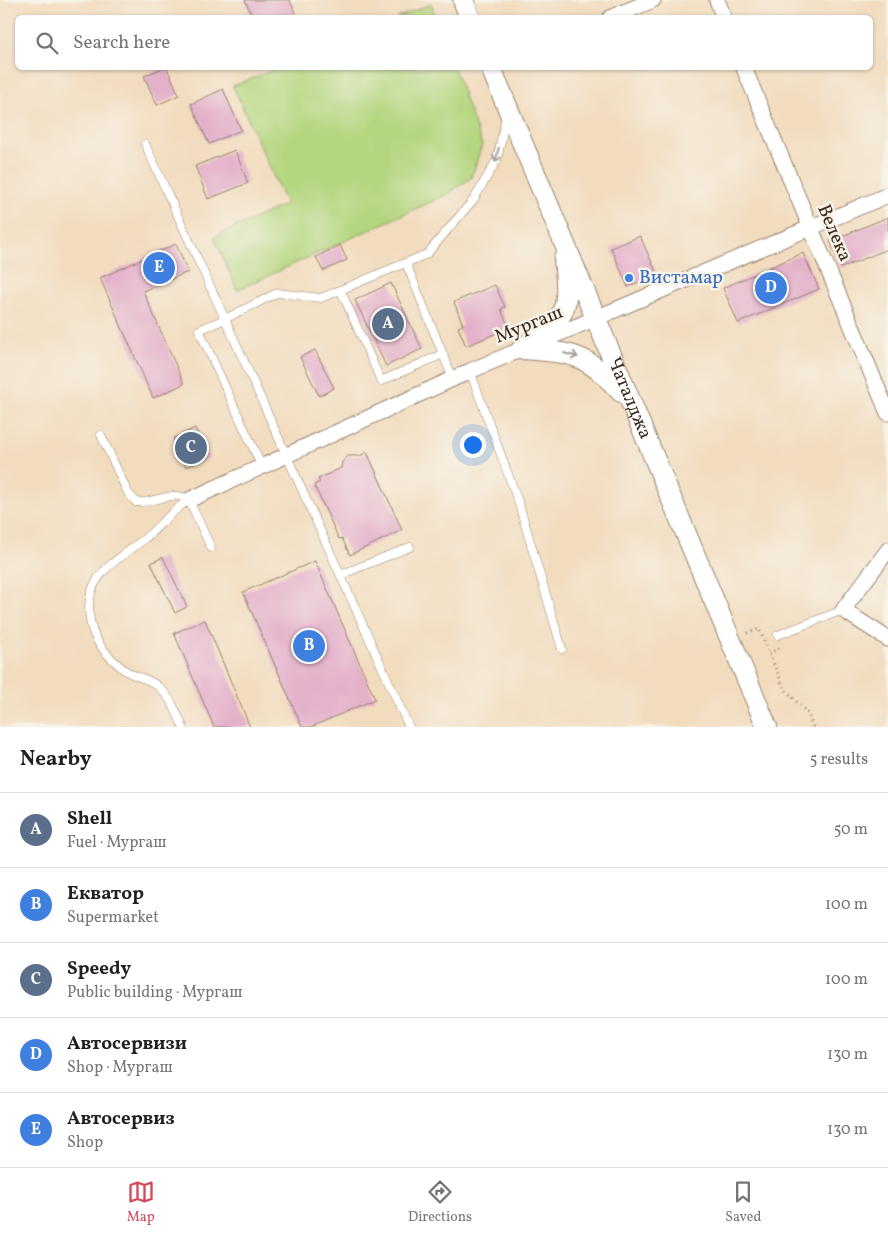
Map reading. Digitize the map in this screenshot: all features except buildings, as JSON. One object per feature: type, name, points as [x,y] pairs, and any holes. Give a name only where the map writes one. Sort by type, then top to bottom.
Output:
[{"type":"main road","points":[[463,0],[469,15]]},
{"type":"main road","name":"Чаталджа","points":[[492,70],[767,727]]},
{"type":"main road","points":[[522,349],[552,328],[565,310],[567,292],[562,238]]},
{"type":"main road","points":[[522,349],[576,355],[599,370],[630,402]]},
{"type":"street","points":[[617,15],[653,0]]},
{"type":"street","points":[[717,0],[723,15]]},
{"type":"street","name":"Велека","points":[[745,70],[888,413]]},
{"type":"street","name":"Мургаш","points":[[189,500],[470,371],[888,195]]},
{"type":"street","points":[[888,550],[843,610],[888,640]]},
{"type":"lane","points":[[262,467],[198,330],[277,293],[321,298],[427,254],[474,199],[497,160],[508,108]]},
{"type":"lane","points":[[145,144],[408,727]]},
{"type":"lane","points":[[406,263],[453,379]]},
{"type":"lane","points":[[341,291],[381,381],[443,354]]},
{"type":"lane","points":[[470,371],[519,504],[562,649]]},
{"type":"lane","points":[[101,435],[128,493],[136,502],[146,503],[175,495],[183,496],[189,500],[211,548]]},
{"type":"lane","points":[[183,727],[172,702],[160,687],[143,677],[127,671],[107,654],[92,634],[88,608],[92,584],[107,567],[144,540],[170,514],[189,500]]},
{"type":"lane","points":[[340,575],[410,547]]},
{"type":"lane","points":[[778,635],[843,610]]},
{"type":"path","points":[[730,639],[759,629],[784,688],[808,714],[813,727]]},
{"type":"green space","points":[[431,4],[435,15],[403,15]]},
{"type":"green space","points":[[273,70],[455,70],[482,145],[471,178],[446,195],[237,290],[214,237],[286,204],[233,86]]},
{"type":"place","name":"Автосервиз","points":[[159,268]]},
{"type":"place","name":"Вистамар","points":[[629,278]]},
{"type":"place","name":"Автосервизи","points":[[771,288]]},
{"type":"place","name":"Shell","points":[[388,324]]},
{"type":"place","name":"Speedy","points":[[191,448]]},
{"type":"place","name":"Екватор","points":[[309,646]]}]
